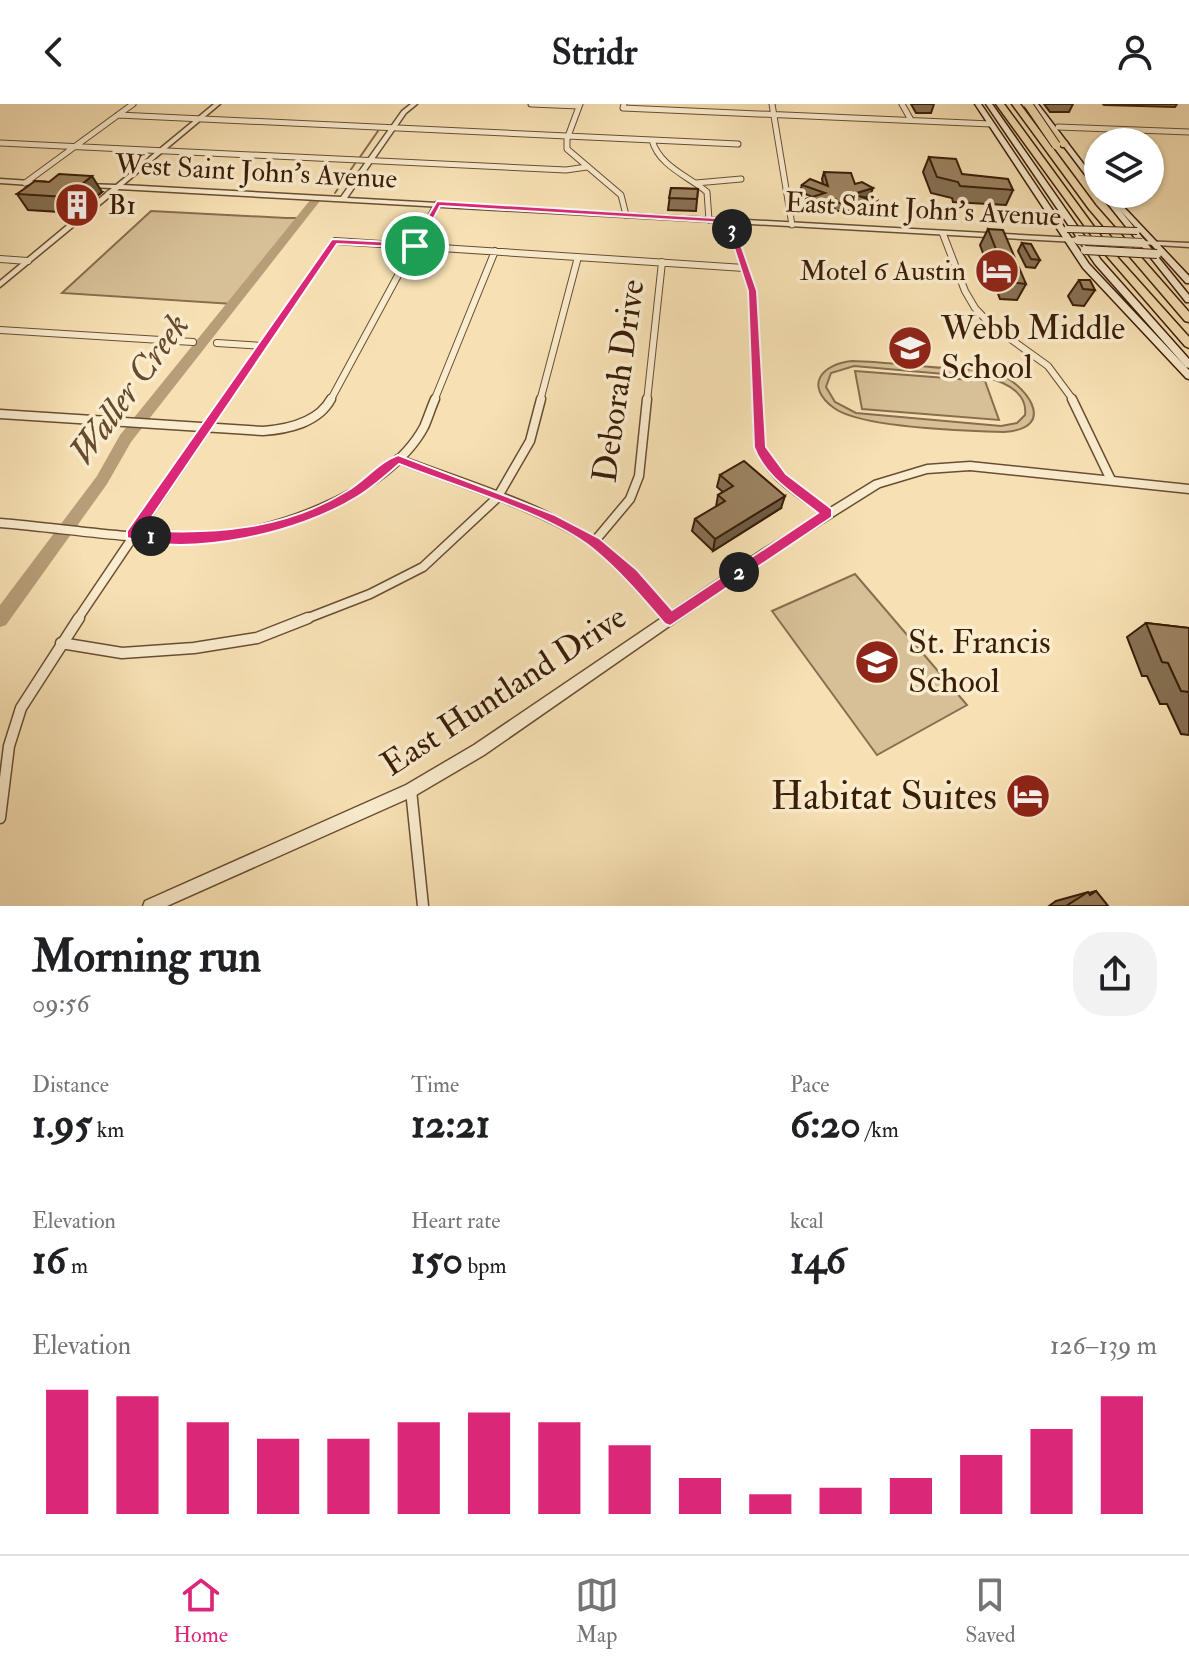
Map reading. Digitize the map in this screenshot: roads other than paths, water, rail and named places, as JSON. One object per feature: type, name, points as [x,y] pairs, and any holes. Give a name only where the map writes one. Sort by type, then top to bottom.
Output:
[{"type":"highway","points":[[1000,104],[1108,252],[1189,344]]},
{"type":"highway","points":[[1016,104],[1092,207],[1141,267],[1189,318]]},
{"type":"highway","points":[[1027,104],[1182,304],[1189,318]]},
{"type":"main road","points":[[978,104],[1067,240],[1082,252],[1111,294],[1189,376]]},
{"type":"main road","points":[[989,104],[1098,262],[1189,365]]},
{"type":"main road","points":[[1038,104],[1060,145],[1084,172]]},
{"type":"main road","points":[[1038,104],[1084,160]]},
{"type":"main road","points":[[1114,208],[1189,300]]},
{"type":"main road","points":[[1121,208],[1189,281]]},
{"type":"main road","points":[[1057,224],[1067,229],[1138,229]]},
{"type":"main road","points":[[1082,252],[1157,254],[1171,261]]},
{"type":"street","points":[[25,183],[133,104]]},
{"type":"street","points":[[0,285],[217,104]]},
{"type":"street","points":[[344,198],[392,128],[414,104]]},
{"type":"street","points":[[531,104],[580,105],[567,149],[621,195],[626,215]]},
{"type":"street","points":[[772,104],[792,225]]},
{"type":"street","points":[[902,104],[911,120]]},
{"type":"street","points":[[623,106],[991,124]]},
{"type":"street","points":[[118,115],[738,144]]},
{"type":"street","points":[[1058,127],[1189,132]]},
{"type":"street","points":[[652,140],[661,157],[709,196],[709,220]]},
{"type":"street","points":[[0,143],[566,170],[587,167]]},
{"type":"street","points":[[696,183],[741,179]]},
{"type":"street","points":[[0,181],[54,184]]},
{"type":"street","name":"West Saint John's Avenue","points":[[78,185],[510,208]]},
{"type":"street","points":[[0,414],[206,428],[290,429],[307,423],[326,408],[437,204]]},
{"type":"street","name":"East Saint John's Avenue","points":[[510,208],[943,234],[1189,245]]},
{"type":"street","points":[[729,221],[752,291],[760,447],[782,477],[827,513]]},
{"type":"street","points":[[943,234],[974,307],[990,323],[1034,354],[1060,380],[1111,480]]},
{"type":"street","points":[[0,818],[9,746],[21,708],[132,535],[335,241],[744,268]]},
{"type":"street","points":[[0,523],[189,539],[230,536],[292,521],[351,495],[398,459],[423,429],[495,251]]},
{"type":"street","points":[[61,643],[122,653],[194,648],[257,638],[370,594],[423,567],[497,498],[530,441],[578,257]]},
{"type":"street","points":[[0,259],[28,261]]},
{"type":"street","name":"Deborah Drive","points":[[594,542],[630,499],[639,476],[662,262]]},
{"type":"street","points":[[0,330],[193,342]]},
{"type":"street","points":[[217,343],[262,346]]},
{"type":"street","points":[[398,459],[551,518],[594,542],[632,574],[670,620]]},
{"type":"street","name":"East Huntland Drive","points":[[150,906],[411,790],[479,750],[827,513],[877,484],[927,469],[952,466],[1189,489]]},
{"type":"street","points":[[411,790],[423,906]]},
{"type":"waterway","name":"Waller Creek","points":[[360,157],[378,131]]},
{"type":"waterway","name":"Waller Creek","points":[[335,193],[356,162]]},
{"type":"waterway","name":"Waller Creek","points":[[0,619],[102,480],[125,439],[315,201]]},
{"type":"place","name":"B1","points":[[77,205]]},
{"type":"place","name":"Motel 6 Austin","points":[[997,271]]},
{"type":"place","name":"Webb Middle School","points":[[910,348]]},
{"type":"place","name":"St. Francis School","points":[[877,662]]},
{"type":"place","name":"Habitat Suites","points":[[1028,796]]}]
